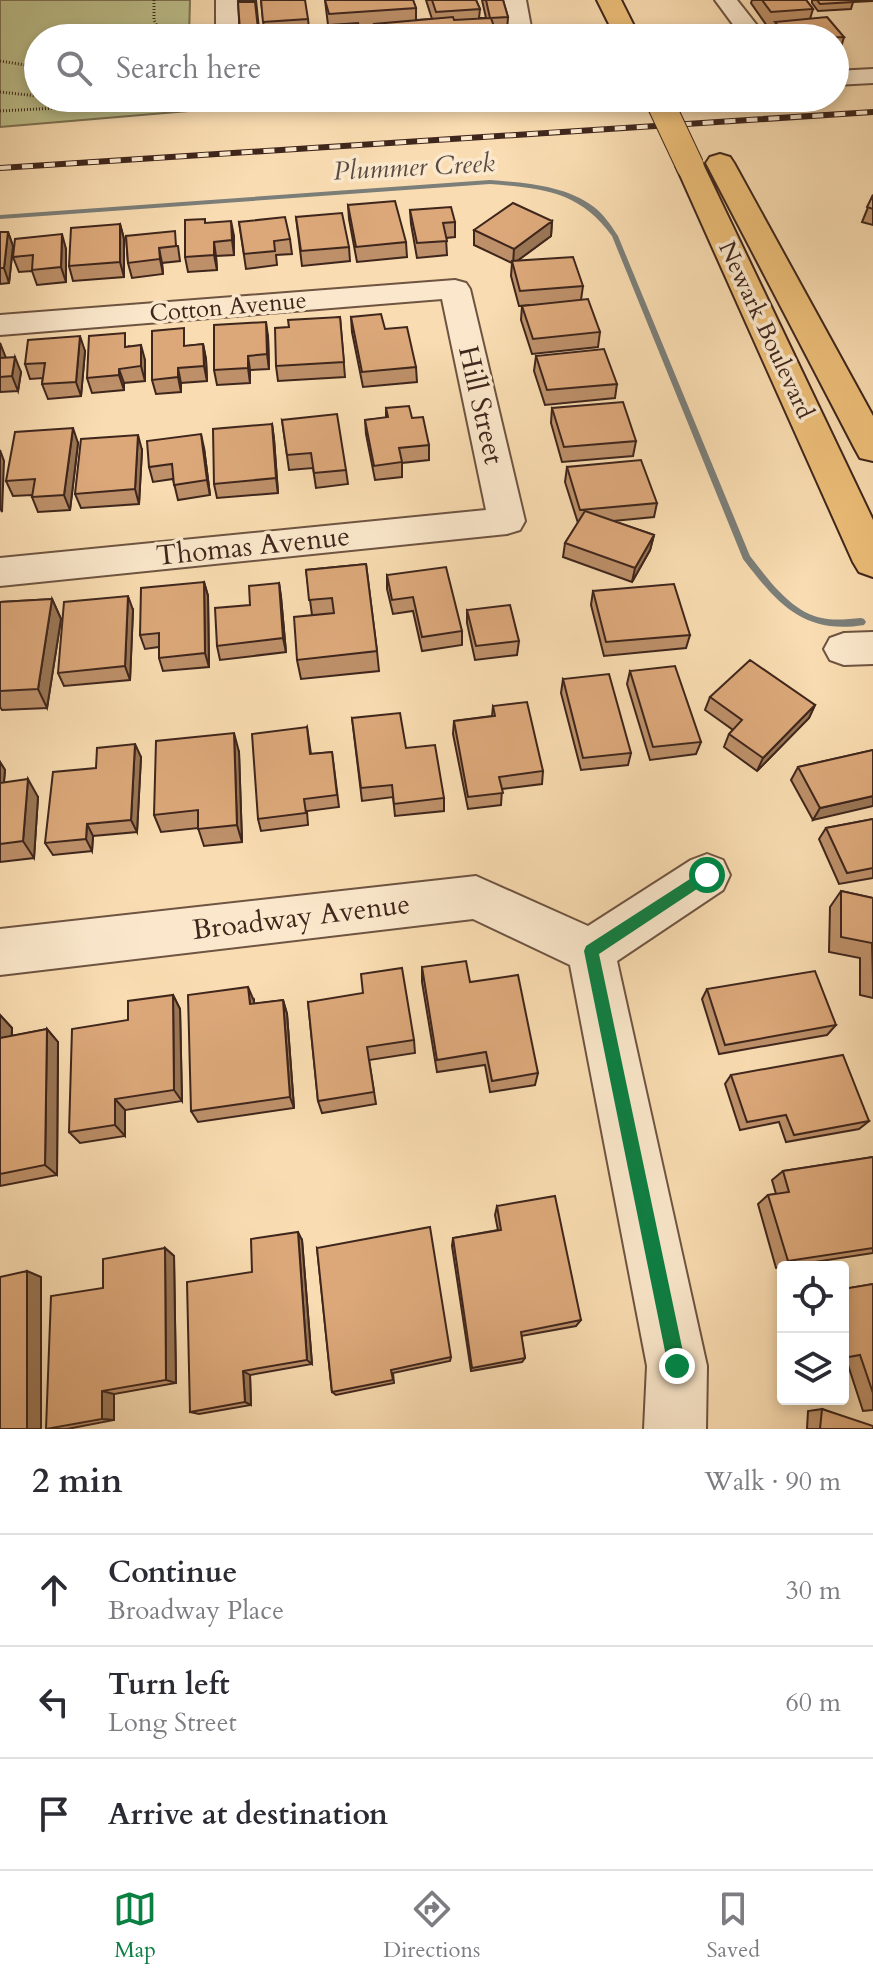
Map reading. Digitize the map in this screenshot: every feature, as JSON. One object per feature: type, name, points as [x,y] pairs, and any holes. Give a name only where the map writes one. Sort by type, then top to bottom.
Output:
[{"type":"main road","points":[[609,0],[621,24]]},
{"type":"main road","name":"Newark Boulevard","points":[[670,112],[706,156],[873,449]]},
{"type":"main road","name":"Newark Boulevard","points":[[706,156],[873,562]]},
{"type":"street","points":[[227,0],[228,24]]},
{"type":"street","points":[[515,0],[519,24]]},
{"type":"street","points":[[726,1],[744,24]]},
{"type":"street","points":[[849,77],[873,76]]},
{"type":"street","name":"Cotton Avenue","points":[[0,325],[455,289]]},
{"type":"street","name":"Hill Street","points":[[455,289],[507,521]]},
{"type":"street","name":"Thomas Avenue","points":[[0,572],[507,521]]},
{"type":"street","points":[[675,1429],[677,1366],[591,951],[707,875]]},
{"type":"street","name":"Broadway Avenue","points":[[0,952],[476,897],[591,951]]},
{"type":"path","points":[[154,0],[156,24]]},
{"type":"path","points":[[0,61],[24,65]]},
{"type":"path","points":[[0,92],[24,95]]},
{"type":"path","points":[[0,111],[24,111]]},
{"type":"green space","points":[[0,0],[190,0],[189,24],[24,24],[24,112],[176,112],[0,127]]},
{"type":"building","points":[[261,0],[305,0],[308,19],[263,22]]},
{"type":"building","points":[[325,0],[413,0],[416,8],[329,14]]},
{"type":"building","points":[[432,0],[476,0],[480,9],[436,12]]},
{"type":"building","points":[[486,0],[503,0],[508,17],[490,18]]},
{"type":"building","points":[[762,0],[806,0],[813,9],[771,12]]},
{"type":"building","points":[[817,0],[852,0],[853,2],[820,4]]},
{"type":"building","points":[[238,2],[255,2],[257,24],[240,24]]},
{"type":"building","points":[[453,17],[454,20],[491,18],[493,24],[374,24]]},
{"type":"building","points":[[827,17],[833,24],[777,24],[775,22]]},
{"type":"building","points":[[873,195],[873,209],[867,207]]},
{"type":"building","points":[[395,201],[406,242],[356,247],[348,205]]},
{"type":"building","points":[[513,203],[552,221],[514,249],[474,230]]},
{"type":"building","points":[[451,207],[455,222],[443,223],[447,241],[417,243],[410,210]]},
{"type":"building","points":[[342,213],[349,247],[301,251],[296,217]]},
{"type":"building","points":[[285,217],[290,239],[274,241],[275,251],[244,254],[239,222]]},
{"type":"building","points":[[205,219],[205,223],[231,221],[232,240],[214,242],[214,255],[185,257],[185,220]]},
{"type":"building","points":[[120,224],[120,262],[69,266],[71,228]]},
{"type":"building","points":[[175,231],[176,246],[159,248],[160,259],[128,263],[126,236]]},
{"type":"building","points":[[0,232],[8,232],[4,268],[0,268]]},
{"type":"building","points":[[62,234],[61,267],[32,270],[33,255],[13,257],[15,239]]},
{"type":"building","points":[[573,257],[583,286],[520,291],[512,261]]},
{"type":"building","points":[[588,299],[600,332],[533,339],[522,306]]},
{"type":"building","points":[[381,314],[385,329],[407,327],[416,367],[362,372],[351,317]]},
{"type":"building","points":[[340,317],[344,362],[276,366],[275,328],[289,327],[288,320]]},
{"type":"building","points":[[266,322],[267,354],[248,356],[248,368],[214,370],[214,325]]},
{"type":"building","points":[[184,328],[184,346],[203,344],[204,366],[178,368],[178,377],[152,380],[152,331]]},
{"type":"building","points":[[125,333],[125,347],[141,345],[141,366],[119,369],[119,375],[87,378],[89,336]]},
{"type":"building","points":[[80,336],[76,382],[42,384],[45,363],[25,364],[28,340]]},
{"type":"building","points":[[604,349],[617,384],[547,390],[536,356]]},
{"type":"building","points":[[15,357],[12,376],[0,377],[0,358]]},
{"type":"building","points":[[623,402],[636,441],[564,447],[552,408]]},
{"type":"building","points":[[409,406],[412,418],[423,417],[429,445],[399,448],[402,462],[374,466],[365,420],[388,417],[386,408]]},
{"type":"building","points":[[337,414],[346,470],[314,473],[311,453],[287,455],[282,420]]},
{"type":"building","points":[[272,424],[276,478],[214,484],[213,429]]},
{"type":"building","points":[[73,428],[64,495],[32,497],[35,479],[6,481],[15,432]]},
{"type":"building","points":[[201,434],[207,480],[174,485],[172,464],[149,467],[147,441]]},
{"type":"building","points":[[138,435],[135,489],[75,494],[81,439]]},
{"type":"building","points":[[641,460],[657,503],[580,510],[567,467]]},
{"type":"building","points":[[585,511],[654,535],[635,568],[565,543]]},
{"type":"building","points":[[366,564],[377,651],[297,660],[294,617],[334,613],[332,598],[309,600],[306,570]]},
{"type":"building","points":[[446,567],[462,631],[422,637],[413,597],[392,600],[387,575]]},
{"type":"building","points":[[204,582],[205,653],[159,658],[159,633],[140,635],[141,588]]},
{"type":"building","points":[[279,583],[283,638],[217,646],[215,608],[250,605],[249,586]]},
{"type":"building","points":[[674,584],[690,635],[606,642],[593,591]]},
{"type":"building","points":[[128,596],[125,666],[58,673],[64,602]]},
{"type":"building","points":[[52,599],[38,689],[0,691],[0,602]]},
{"type":"building","points":[[510,605],[519,641],[476,646],[467,610]]},
{"type":"building","points":[[750,660],[815,705],[763,758],[729,734],[742,720],[710,697]]},
{"type":"building","points":[[675,666],[701,742],[653,747],[630,671]]},
{"type":"building","points":[[609,674],[631,753],[583,758],[563,679]]},
{"type":"building","points":[[527,702],[543,771],[499,777],[503,793],[468,797],[454,721],[495,716],[493,706]]},
{"type":"building","points":[[400,713],[406,748],[435,745],[444,798],[394,804],[392,785],[361,788],[352,718]]},
{"type":"building","points":[[307,727],[310,754],[332,752],[337,795],[304,799],[306,813],[258,819],[252,734]]},
{"type":"building","points":[[234,733],[237,825],[198,829],[198,810],[154,815],[156,741]]},
{"type":"building","points":[[135,744],[131,820],[87,824],[86,839],[45,843],[53,772],[96,768],[97,748]]},
{"type":"building","points":[[873,750],[873,796],[820,808],[798,767]]},
{"type":"building","points":[[28,779],[23,841],[0,844],[0,783]]},
{"type":"building","points":[[873,819],[873,868],[847,873],[826,828]]},
{"type":"building","points":[[841,891],[873,898],[873,982],[872,943],[841,937]]},
{"type":"building","points":[[466,961],[470,982],[518,975],[538,1073],[492,1081],[486,1052],[437,1060],[422,967]]},
{"type":"building","points":[[402,968],[414,1040],[367,1047],[374,1092],[318,1101],[308,1002],[363,993],[361,974]]},
{"type":"building","points":[[815,971],[836,1025],[725,1045],[707,989]]},
{"type":"building","points":[[248,987],[250,1004],[283,1000],[290,1097],[191,1111],[188,995]]},
{"type":"building","points":[[173,995],[174,1090],[115,1099],[115,1125],[69,1132],[72,1029],[128,1020],[128,1001]]},
{"type":"building","points":[[47,1029],[45,1165],[0,1174],[0,1038]]},
{"type":"building","points":[[843,1055],[869,1121],[794,1135],[786,1115],[747,1122],[731,1075]]},
{"type":"building","points":[[873,1157],[873,1248],[788,1261],[768,1195],[789,1192],[783,1171]]},
{"type":"building","points":[[555,1196],[581,1320],[521,1332],[525,1358],[472,1368],[453,1238],[501,1230],[497,1206]]},
{"type":"building","points":[[430,1227],[451,1357],[391,1370],[393,1380],[332,1392],[317,1248]]},
{"type":"building","points":[[298,1232],[307,1360],[243,1371],[245,1402],[190,1412],[187,1282],[252,1272],[251,1239]]},
{"type":"building","points":[[165,1248],[166,1380],[102,1391],[102,1419],[46,1429],[51,1296],[103,1288],[103,1259]]},
{"type":"building","points":[[27,1271],[27,1429],[0,1429],[0,1277]]},
{"type":"building","points":[[873,1284],[873,1393],[860,1355],[849,1357],[849,1288]]},
{"type":"building","points":[[822,1409],[873,1426],[873,1429],[820,1429]]},
{"type":"waterway","name":"Plummer Creek","points":[[0,217],[490,182],[544,189],[577,200],[604,221],[615,236],[746,557],[779,596],[799,612],[822,622],[861,622]]},
{"type":"railway","points":[[0,168],[873,112]]},
{"type":"route","points":[[677,1366],[591,951],[707,875]]}]
